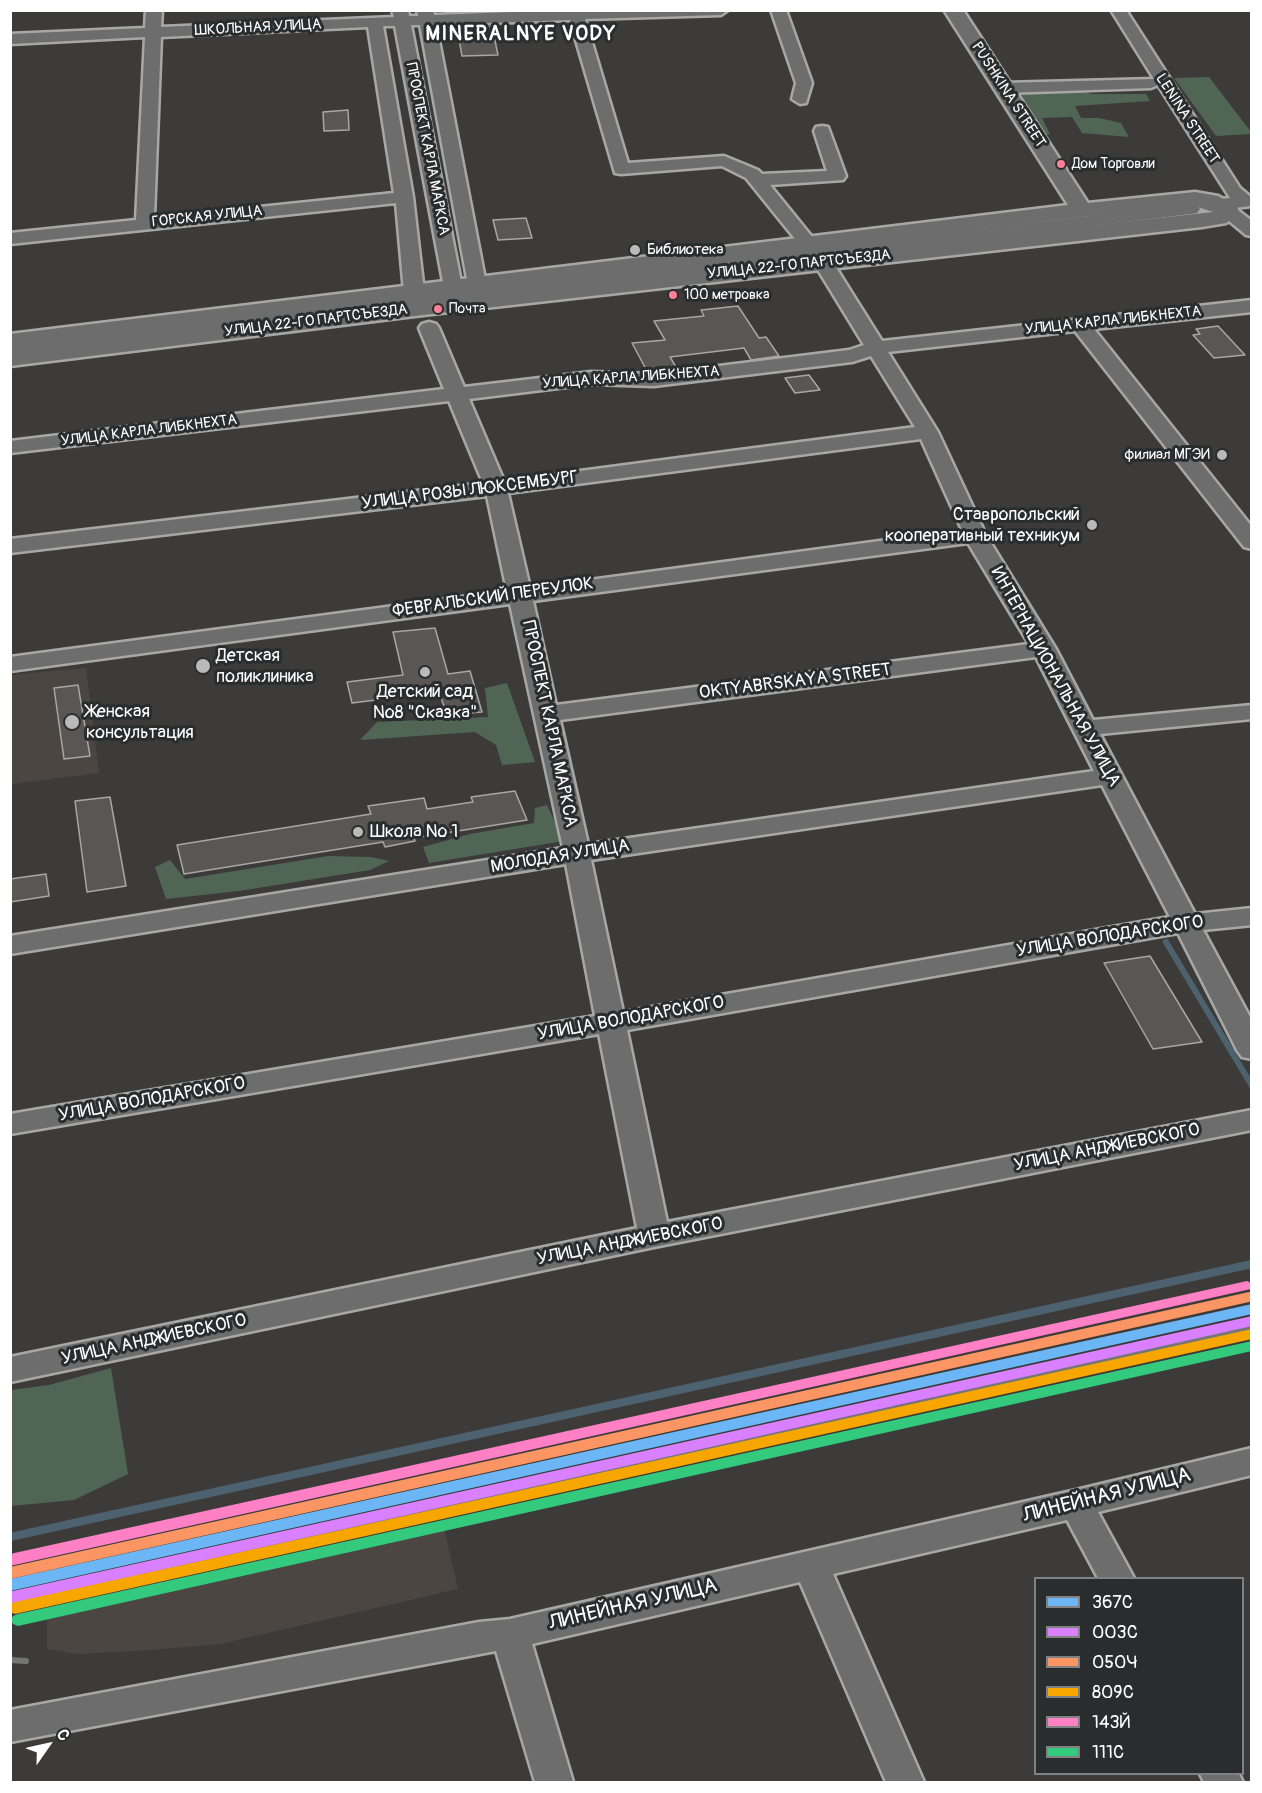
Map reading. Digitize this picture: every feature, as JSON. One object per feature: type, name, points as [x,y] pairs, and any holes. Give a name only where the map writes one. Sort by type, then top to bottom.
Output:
[{"type":"main road","name":"PUSHKINA STREET","points":[[953,10],[1082,210]]},
{"type":"main road","name":"УЛИЦА 22-ГО ПАРТСЪЕЗДА","points":[[10,341],[477,284],[817,254],[1202,220],[1218,218],[1217,208],[1195,199],[1082,210],[817,254],[415,309],[10,359]]},
{"type":"street","points":[[144,223],[154,10]]},
{"type":"street","name":"ШКОЛЬНАЯ УЛИЦА","points":[[10,39],[375,22],[401,16],[721,10]]},
{"type":"street","points":[[778,10],[804,83],[800,99]]},
{"type":"street","name":"LENINA STREET","points":[[1118,10],[1233,190],[1245,202],[1217,208]]},
{"type":"street","points":[[575,13],[621,169],[724,161],[752,174],[757,180],[837,176],[822,131]]},
{"type":"street","name":"ПРОСПЕКТ КАРЛА МАРКСА","points":[[401,16],[453,287]]},
{"type":"street","name":"ПРОСПЕКТ КАРЛА МАРКСА","points":[[425,16],[477,284]]},
{"type":"street","name":"ПРОСПЕКТ КАРЛА МАРКСА","points":[[375,22],[404,197],[414,292]]},
{"type":"street","points":[[1003,88],[1151,83]]},
{"type":"street","name":"ИНТЕРНАЦИОНАЛЬНАЯ УЛИЦА","points":[[757,180],[817,254],[928,432],[975,535],[1044,649],[1251,1050]]},
{"type":"street","name":"ГОРСКАЯ УЛИЦА","points":[[10,239],[404,197]]},
{"type":"street","points":[[10,351],[1217,208],[1251,231]]},
{"type":"street","name":"УЛИЦА КАРЛА ЛИБКНЕХТА","points":[[10,447],[591,378],[654,380],[852,356],[877,347],[1251,306]]},
{"type":"street","points":[[1080,325],[1251,542]]},
{"type":"street","name":"ПРОСПЕКТ КАРЛА МАРКСА","points":[[429,328],[496,488],[577,854],[654,1236]]},
{"type":"street","name":"УЛИЦА РОЗЫ ЛЮКСЕМБУРГ","points":[[10,546],[496,488],[928,432]]},
{"type":"street","name":"ФЕВРАЛЬСКИЙ ПЕРЕУЛОК","points":[[10,664],[520,594],[975,535]]},
{"type":"street","name":"OKTYABRSKAYA STREET","points":[[547,714],[1044,649]]},
{"type":"street","points":[[1084,728],[1251,712]]},
{"type":"street","name":"МОЛОДАЯ УЛИЦА","points":[[10,945],[577,854],[1110,776]]},
{"type":"street","name":"УЛИЦА ВОЛОДАРСКОГО","points":[[10,1124],[1186,923],[1251,916]]},
{"type":"street","name":"УЛИЦА АНДЖИЕВСКОГО","points":[[10,1371],[654,1236],[1251,1120]]},
{"type":"street","name":"ЛИНЕЙНАЯ УЛИЦА","points":[[10,1726],[479,1637],[510,1634],[1076,1504],[1251,1461]]},
{"type":"street","points":[[1076,1504],[1115,1577]]},
{"type":"street","points":[[812,1564],[905,1782]]},
{"type":"street","points":[[510,1634],[554,1782]]},
{"type":"shaded area","points":[[86,668],[99,773],[11,784],[10,675]]},
{"type":"shaded area","points":[[443,1524],[458,1589],[220,1644],[76,1654],[47,1649],[47,1608]]},
{"type":"green space","points":[[1209,77],[1251,134],[1216,136],[1174,78]]},
{"type":"green space","points":[[1075,87],[1091,94],[1146,94],[1150,101],[1075,106],[1081,118],[1099,118],[1121,123],[1129,137],[1082,133],[1072,117],[1042,118],[1050,134],[1038,137],[1006,89]]},
{"type":"green space","points":[[507,683],[535,762],[502,765],[496,745],[475,732],[360,740],[377,722],[488,717],[485,688]]},
{"type":"green space","points":[[547,805],[564,841],[429,863],[423,847],[470,834],[534,823],[535,808]]},
{"type":"green space","points":[[328,856],[371,857],[389,861],[370,870],[239,891],[166,899],[155,867],[170,860],[185,879]]},
{"type":"green space","points":[[111,1368],[128,1474],[74,1500],[11,1506],[11,1390],[49,1385]]},
{"type":"building","points":[[492,26],[498,55],[462,56],[457,28]]},
{"type":"building","points":[[348,110],[349,130],[324,131],[323,112]]},
{"type":"building","points":[[526,218],[532,238],[498,240],[493,220]]},
{"type":"building","points":[[738,306],[759,338],[766,337],[779,356],[751,360],[744,348],[670,357],[676,367],[647,371],[632,343],[665,340],[654,321],[704,316],[701,310]]},
{"type":"building","points":[[1218,326],[1245,355],[1214,358],[1193,335],[1200,334],[1196,329]]},
{"type":"building","points":[[809,375],[820,390],[795,393],[785,378]]},
{"type":"building","name":"Детский сад №8 \"Сказка\"","points":[[435,628],[448,674],[470,671],[482,712],[447,715],[439,692],[352,703],[347,682],[403,675],[393,632]]},
{"type":"building","name":"Женская консультация","points":[[78,685],[90,756],[64,759],[54,688]]},
{"type":"building","name":"Школа № 1","points":[[515,791],[527,820],[414,838],[415,841],[385,847],[383,842],[184,874],[177,845],[371,814],[368,806],[424,798],[427,809],[473,802],[471,797]]},
{"type":"building","points":[[110,797],[126,886],[87,892],[75,801]]},
{"type":"building","points":[[46,874],[49,896],[10,902],[10,879]]},
{"type":"building","points":[[1150,956],[1202,1042],[1153,1049],[1104,963]]},
{"type":"waterway","points":[[1166,942],[1252,1086]]},
{"type":"waterway","points":[[10,1537],[1252,1264]]},
{"type":"railway","points":[[10,1605],[909,1406],[1252,1327]]},
{"type":"railway","points":[[10,1660],[26,1661]]},
{"type":"transit line","name":"143Й","points":[[10,1560],[1247,1286]]},
{"type":"transit line","name":"050Ч","points":[[10,1573],[1249,1297]]},
{"type":"transit line","name":"367С","points":[[10,1585],[1252,1309]]},
{"type":"transit line","name":"003С","points":[[13,1597],[1252,1321]]},
{"type":"transit line","name":"809С","points":[[15,1608],[1252,1334]]},
{"type":"transit line","name":"111С","points":[[18,1620],[1252,1346]]},
{"type":"place","name":"Дом Торговли","points":[[1061,164]]},
{"type":"place","name":"Библиотека","points":[[635,250]]},
{"type":"place","name":"100 метровка","points":[[673,295]]},
{"type":"place","name":"Почта","points":[[438,309]]},
{"type":"place","name":"филиал МГЭИ","points":[[1222,455]]},
{"type":"place","name":"Ставропольский кооперативный техникум","points":[[1092,525]]},
{"type":"place","name":"Детская поликлиника","points":[[203,666]]},
{"type":"place","name":"Детский сад №8 \"Сказка\"","points":[[425,672]]},
{"type":"place","name":"Женская консультация","points":[[72,722]]},
{"type":"place","name":"Школа № 1","points":[[358,832]]},
{"type":"district","name":"MINERALNYE VODY","points":[[521,35]]}]
